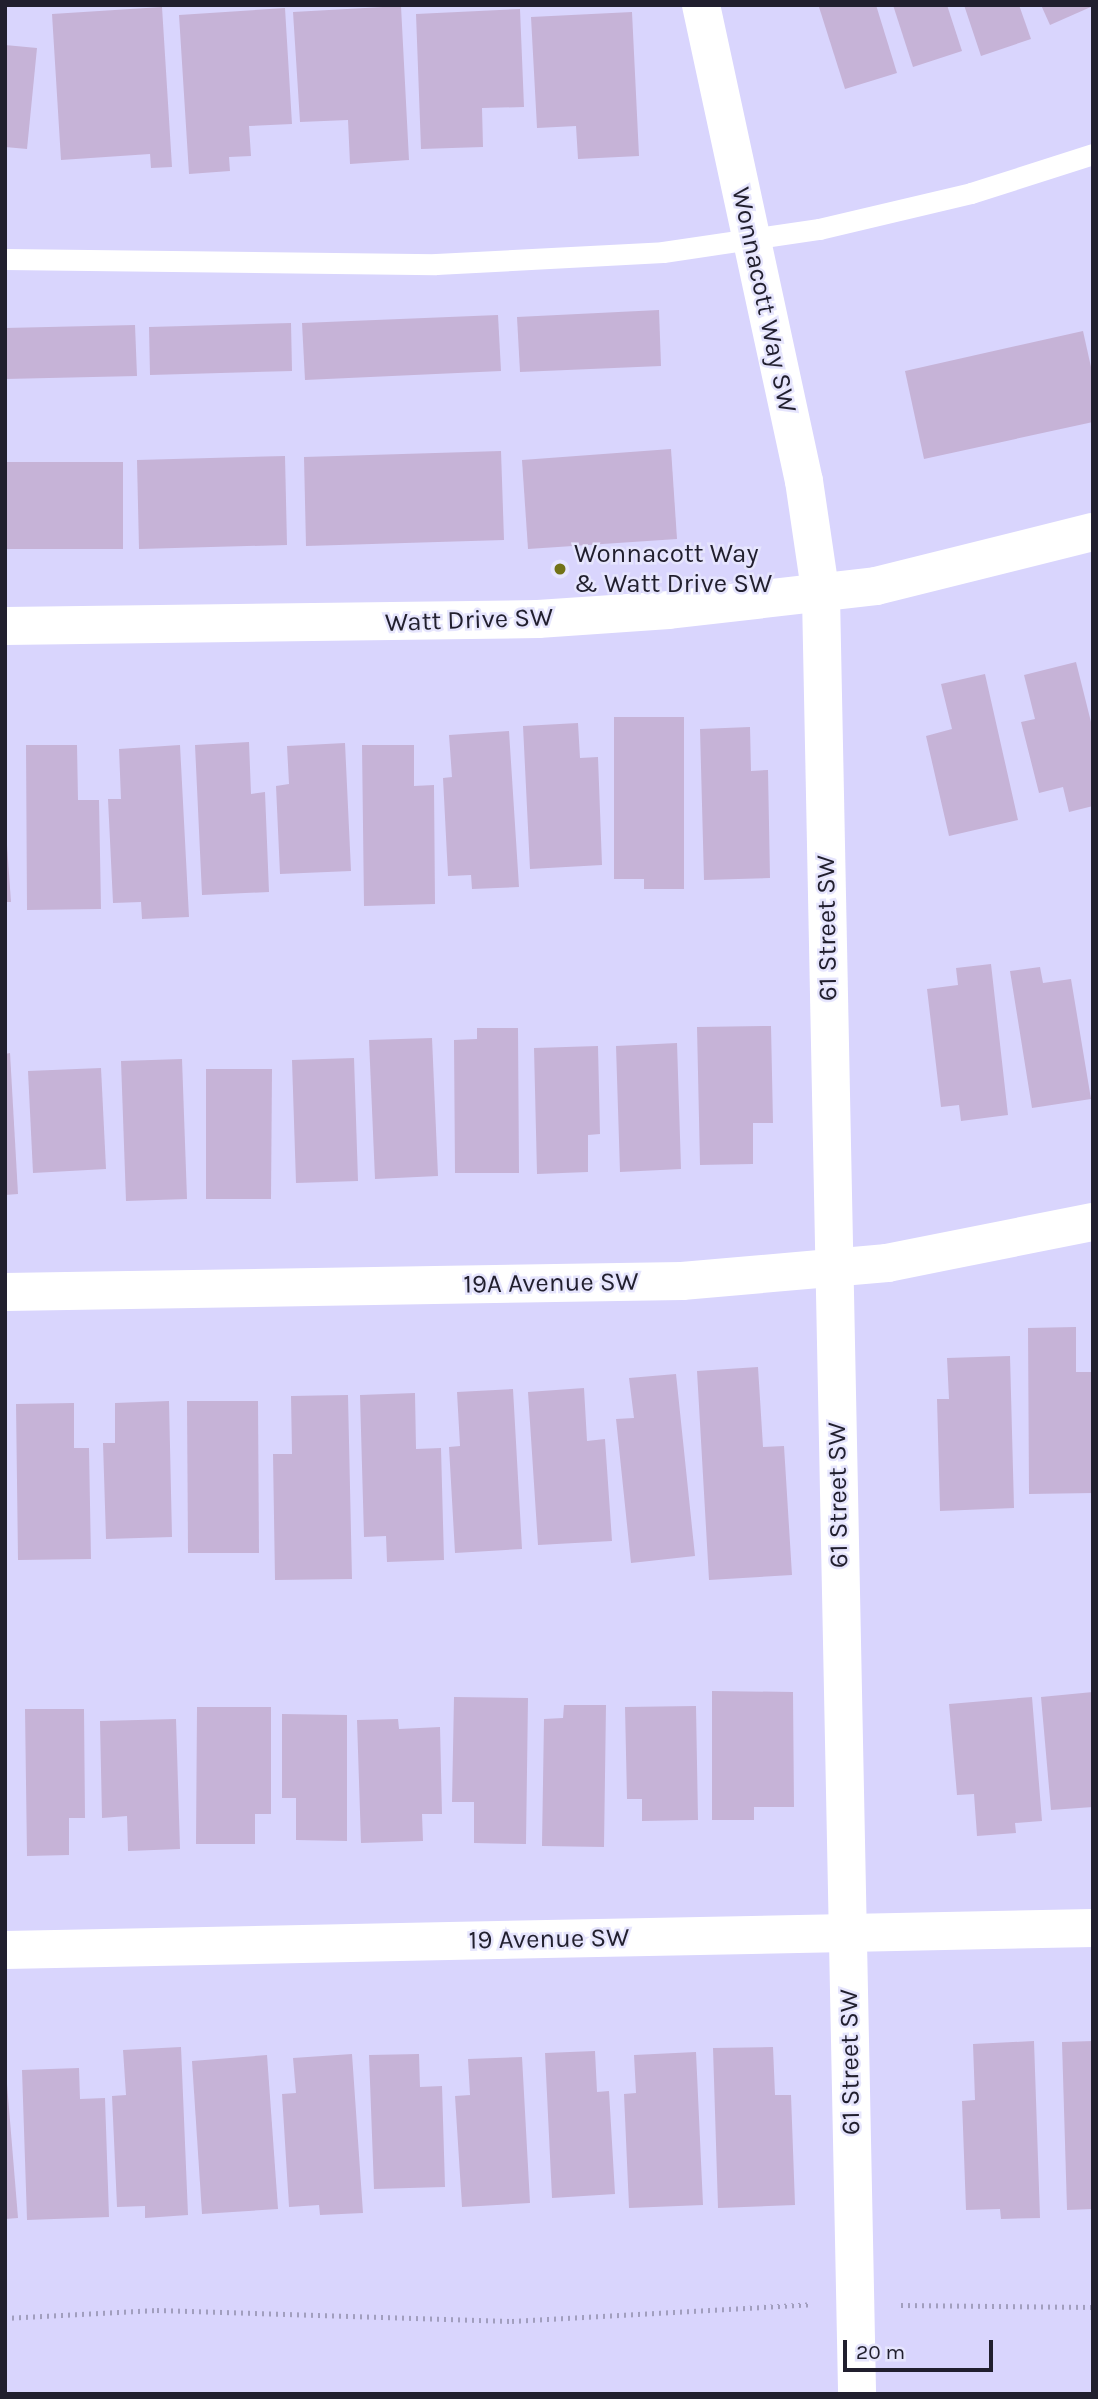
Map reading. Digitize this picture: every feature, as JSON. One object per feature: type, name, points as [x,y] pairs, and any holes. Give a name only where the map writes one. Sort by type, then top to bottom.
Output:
[{"type":"street","name":"Wonnacott Way SW","points":[[701,5],[804,481],[821,596]]},
{"type":"street","name":"Watt Drive SW","points":[[5,626],[538,619],[821,596],[1093,532]]},
{"type":"street","name":"61 Street SW","points":[[821,596],[857,2394]]},
{"type":"street","name":"19A Avenue SW","points":[[5,1292],[682,1281],[834,1269],[1093,1222]]},
{"type":"street","name":"19 Avenue SW","points":[[5,1950],[1093,1928]]},
{"type":"lane","points":[[5,260],[436,264],[752,241],[971,193],[1093,153]]},
{"type":"path","points":[[5,2318],[157,2310],[512,2321],[815,2304]]},
{"type":"path","points":[[895,2305],[1093,2307]]},
{"type":"building","points":[[876,5],[897,73],[845,89],[819,7]]},
{"type":"building","points":[[893,5],[947,5],[962,51],[913,67]]},
{"type":"building","points":[[964,5],[1019,5],[1031,39],[981,56]]},
{"type":"building","points":[[1041,5],[1093,5],[1093,6],[1050,25]]},
{"type":"building","points":[[401,6],[409,160],[350,164],[348,120],[300,122],[293,12]]},
{"type":"building","points":[[162,7],[172,167],[151,168],[150,154],[61,160],[52,14]]},
{"type":"building","points":[[285,8],[292,124],[249,126],[251,156],[229,157],[230,171],[189,174],[179,15]]},
{"type":"building","points":[[520,9],[524,107],[482,108],[483,147],[421,149],[416,14]]},
{"type":"building","points":[[632,12],[639,156],[578,159],[576,126],[537,128],[531,17]]},
{"type":"building","points":[[5,45],[37,48],[27,149],[5,147]]},
{"type":"building","points":[[659,310],[661,366],[520,372],[517,317]]},
{"type":"building","points":[[498,315],[501,371],[305,380],[302,323]]},
{"type":"building","points":[[291,323],[292,371],[150,375],[149,327]]},
{"type":"building","points":[[135,325],[137,376],[5,379],[5,328]]},
{"type":"building","points":[[1083,331],[1093,376],[1093,422],[924,459],[905,371]]},
{"type":"building","points":[[671,449],[677,539],[528,549],[522,460]]},
{"type":"building","points":[[501,451],[504,540],[306,546],[304,457]]},
{"type":"building","points":[[285,456],[287,545],[139,549],[137,460]]},
{"type":"building","points":[[5,462],[123,462],[123,549],[5,549]]},
{"type":"building","points":[[1076,662],[1093,730],[1093,806],[1069,812],[1063,787],[1039,793],[1021,722],[1035,719],[1024,675]]},
{"type":"building","points":[[985,674],[1018,820],[949,836],[926,736],[952,729],[941,684]]},
{"type":"building","points":[[614,717],[684,717],[684,889],[644,889],[644,879],[614,879]]},
{"type":"building","points":[[578,723],[580,758],[598,757],[602,865],[530,869],[523,726]]},
{"type":"building","points":[[750,727],[751,771],[768,770],[770,878],[704,880],[700,729]]},
{"type":"building","points":[[509,731],[519,887],[472,889],[471,875],[448,876],[443,778],[452,777],[449,735]]},
{"type":"building","points":[[249,742],[251,794],[265,792],[269,892],[202,895],[195,745]]},
{"type":"building","points":[[345,743],[351,871],[280,874],[276,786],[289,784],[287,746]]},
{"type":"building","points":[[26,745],[77,745],[78,800],[99,800],[101,909],[27,910]]},
{"type":"building","points":[[180,745],[189,917],[142,919],[141,902],[113,903],[108,799],[121,799],[119,749]]},
{"type":"building","points":[[362,745],[414,745],[414,786],[434,785],[435,904],[364,906]]},
{"type":"building","points":[[5,817],[11,902],[5,902]]},
{"type":"building","points":[[991,964],[1008,1115],[961,1121],[959,1105],[941,1107],[927,989],[958,985],[956,968]]},
{"type":"building","points":[[1040,967],[1043,983],[1071,979],[1091,1099],[1032,1108],[1010,971]]},
{"type":"building","points":[[771,1026],[773,1123],[753,1123],[753,1164],[700,1165],[697,1027]]},
{"type":"building","points":[[477,1028],[518,1028],[519,1173],[455,1173],[454,1040],[477,1039]]},
{"type":"building","points":[[432,1038],[438,1176],[375,1179],[369,1040]]},
{"type":"building","points":[[677,1043],[681,1169],[620,1172],[616,1046]]},
{"type":"building","points":[[598,1046],[600,1134],[588,1135],[588,1172],[537,1174],[534,1048]]},
{"type":"building","points":[[10,1053],[18,1194],[5,1195],[5,1054]]},
{"type":"building","points":[[354,1058],[358,1181],[296,1183],[292,1060]]},
{"type":"building","points":[[182,1059],[187,1199],[126,1201],[121,1061]]},
{"type":"building","points":[[101,1068],[106,1169],[33,1173],[28,1071]]},
{"type":"building","points":[[206,1069],[272,1069],[271,1199],[206,1199]]},
{"type":"building","points":[[1076,1327],[1076,1372],[1093,1372],[1093,1493],[1029,1494],[1028,1328]]},
{"type":"building","points":[[1010,1356],[1014,1508],[940,1511],[937,1399],[949,1399],[947,1358]]},
{"type":"building","points":[[758,1367],[763,1447],[784,1446],[792,1575],[709,1580],[697,1371]]},
{"type":"building","points":[[676,1374],[695,1556],[631,1563],[616,1419],[634,1418],[629,1378]]},
{"type":"building","points":[[584,1388],[587,1441],[605,1439],[612,1541],[538,1545],[528,1392]]},
{"type":"building","points":[[513,1389],[522,1549],[455,1553],[449,1447],[460,1446],[457,1392]]},
{"type":"building","points":[[415,1393],[416,1449],[441,1448],[444,1560],[387,1562],[386,1536],[364,1537],[360,1395]]},
{"type":"building","points":[[348,1395],[352,1579],[275,1580],[273,1454],[292,1454],[291,1396]]},
{"type":"building","points":[[169,1401],[172,1537],[106,1539],[103,1443],[115,1443],[115,1403]]},
{"type":"building","points":[[187,1401],[258,1401],[259,1553],[188,1553]]},
{"type":"building","points":[[74,1403],[74,1448],[89,1448],[91,1559],[18,1560],[16,1404]]},
{"type":"building","points":[[712,1691],[793,1692],[794,1807],[754,1807],[754,1820],[712,1820]]},
{"type":"building","points":[[1093,1692],[1093,1807],[1051,1810],[1041,1697]]},
{"type":"building","points":[[454,1697],[528,1698],[526,1844],[474,1843],[474,1802],[452,1802]]},
{"type":"building","points":[[1032,1697],[1042,1821],[1015,1823],[1016,1833],[977,1836],[974,1794],[957,1795],[949,1704]]},
{"type":"building","points":[[564,1705],[606,1705],[604,1847],[542,1846],[544,1719],[563,1718]]},
{"type":"building","points":[[696,1706],[698,1820],[642,1821],[642,1799],[627,1799],[625,1707]]},
{"type":"building","points":[[197,1707],[271,1707],[271,1814],[255,1814],[255,1844],[196,1844]]},
{"type":"building","points":[[25,1709],[84,1709],[85,1818],[69,1818],[69,1855],[27,1856]]},
{"type":"building","points":[[282,1714],[347,1715],[347,1841],[296,1840],[296,1798],[282,1798]]},
{"type":"building","points":[[176,1719],[180,1849],[128,1851],[127,1816],[102,1818],[100,1721]]},
{"type":"building","points":[[398,1719],[399,1729],[440,1727],[442,1814],[422,1814],[423,1841],[361,1843],[357,1720]]},
{"type":"building","points":[[1034,2041],[1040,2218],[1001,2219],[1000,2209],[966,2210],[962,2101],[975,2100],[973,2044]]},
{"type":"building","points":[[1093,2041],[1093,2209],[1067,2210],[1062,2042]]},
{"type":"building","points":[[181,2047],[188,2215],[145,2218],[145,2206],[117,2207],[112,2096],[126,2095],[123,2050]]},
{"type":"building","points":[[773,2047],[775,2095],[791,2095],[795,2205],[718,2208],[713,2048]]},
{"type":"building","points":[[595,2051],[597,2092],[609,2091],[615,2194],[552,2198],[545,2053]]},
{"type":"building","points":[[696,2052],[703,2205],[629,2208],[624,2094],[636,2093],[634,2055]]},
{"type":"building","points":[[352,2054],[363,2213],[320,2215],[319,2205],[289,2207],[282,2094],[296,2093],[293,2058]]},
{"type":"building","points":[[419,2054],[420,2087],[442,2086],[445,2187],[374,2189],[369,2055]]},
{"type":"building","points":[[267,2055],[278,2209],[202,2214],[192,2061]]},
{"type":"building","points":[[522,2057],[530,2203],[462,2207],[455,2096],[470,2095],[468,2059]]},
{"type":"building","points":[[5,2060],[18,2218],[5,2219]]},
{"type":"building","points":[[79,2068],[80,2099],[105,2098],[109,2217],[27,2220],[22,2070]]},
{"type":"place","name":"Wonnacott Way & Watt Drive SW","points":[[560,569]]}]
